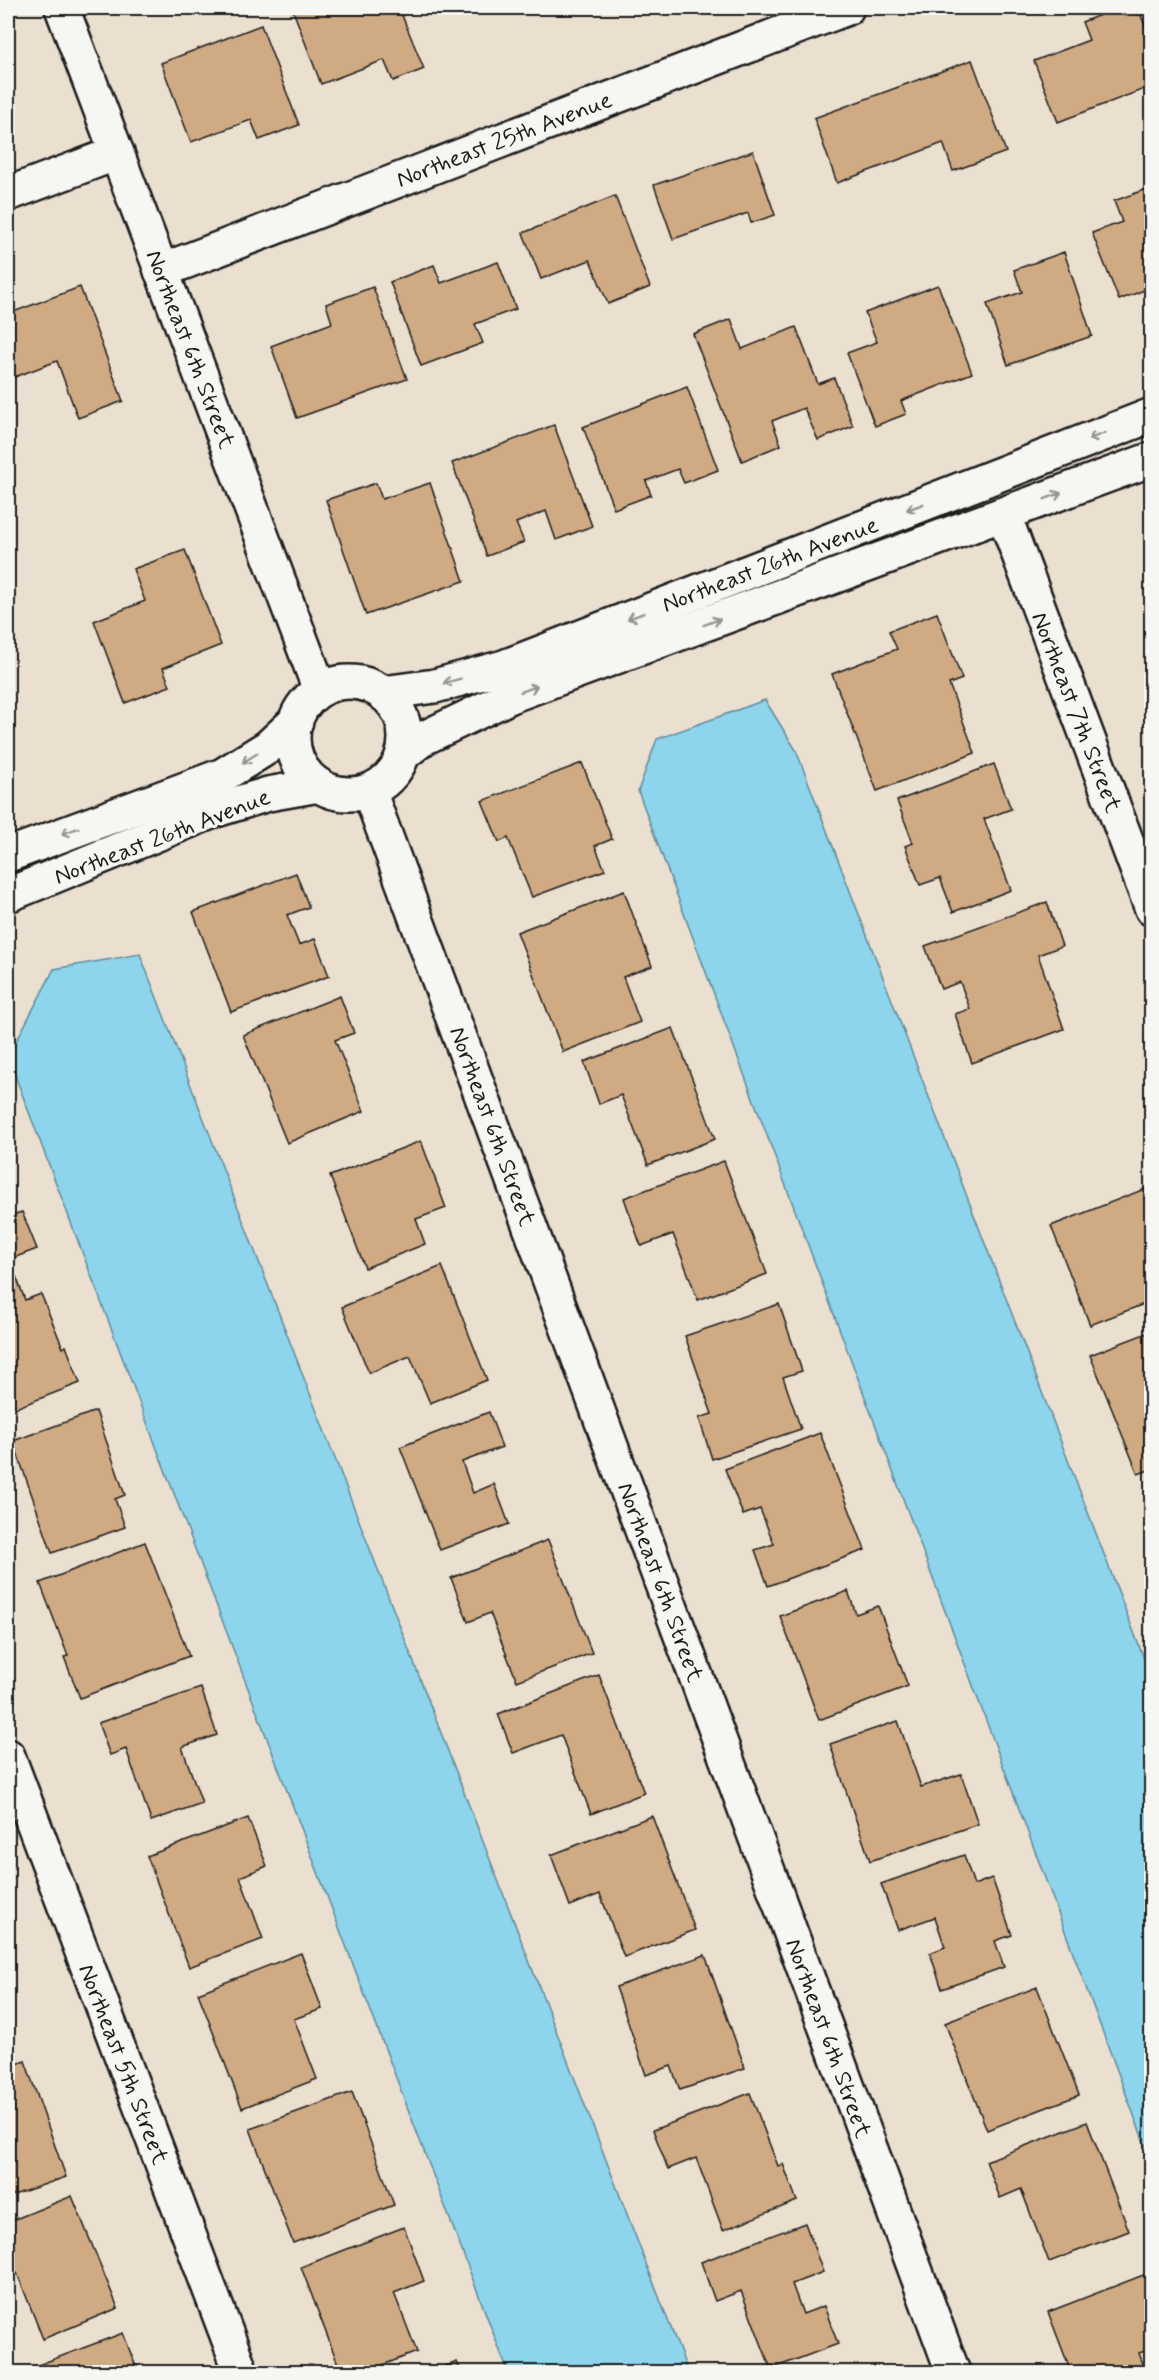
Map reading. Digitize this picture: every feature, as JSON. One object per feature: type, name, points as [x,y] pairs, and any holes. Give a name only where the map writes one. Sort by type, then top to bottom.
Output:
[{"type":"street","name":"Northeast 6th Street","points":[[62,8],[320,690]]},
{"type":"street","name":"Northeast 25th Avenue","points":[[162,271],[847,8]]},
{"type":"street","points":[[8,194],[117,153]]},
{"type":"street","name":"Northeast 26th Avenue","points":[[382,693],[435,686],[504,667],[1152,415]]},
{"type":"street","name":"Northeast 26th Avenue","points":[[403,754],[424,738],[513,694],[1152,459]]},
{"type":"street","name":"Northeast 7th Street","points":[[1004,515],[1152,909]]},
{"type":"street","points":[[352,682],[382,693],[394,705],[402,719],[405,736],[403,754],[396,769],[384,782],[369,791],[352,794],[334,793],[319,785],[299,764],[293,735],[296,721],[310,698],[320,690],[336,684],[352,682]]},
{"type":"street","name":"Northeast 26th Avenue","points":[[8,855],[223,775],[268,747],[296,721]]},
{"type":"street","name":"Northeast 26th Avenue","points":[[8,895],[216,810],[268,794],[319,785]]},
{"type":"street","name":"Northeast 6th Street","points":[[369,791],[953,2373]]},
{"type":"street","name":"Northeast 5th Street","points":[[8,1756],[241,2373]]},
{"type":"water","points":[[765,700],[796,750],[1151,1677],[1151,2161],[638,791],[657,739]]},
{"type":"water","points":[[140,954],[688,2372],[508,2372],[8,1057],[54,969]]},
{"type":"building","points":[[292,8],[399,8],[424,69],[393,81],[384,60],[321,84]]},
{"type":"building","points":[[1118,8],[1138,8],[1152,43],[1152,86],[1058,122],[1034,61],[1089,40],[1082,22]]},
{"type":"building","points":[[261,25],[299,125],[259,140],[251,120],[191,142],[161,63]]},
{"type":"building","points":[[972,60],[1006,152],[953,171],[943,143],[837,183],[814,118]]},
{"type":"building","points":[[753,151],[775,215],[751,223],[748,213],[673,239],[654,185]]},
{"type":"building","points":[[1152,187],[1152,287],[1119,300],[1092,233],[1122,222],[1114,201]]},
{"type":"building","points":[[615,196],[650,287],[608,304],[590,260],[541,279],[523,233]]},
{"type":"building","points":[[1064,252],[1092,336],[1008,365],[987,304],[1022,292],[1014,270]]},
{"type":"building","points":[[498,262],[516,309],[475,324],[483,343],[421,366],[390,282],[434,265],[441,283]]},
{"type":"building","points":[[938,285],[972,373],[901,401],[906,414],[875,426],[847,353],[877,342],[865,313]]},
{"type":"building","points":[[80,287],[123,401],[78,418],[57,361],[12,378],[8,366],[8,314]]},
{"type":"building","points":[[373,287],[407,379],[297,418],[271,346],[332,323],[326,304]]},
{"type":"building","points":[[731,319],[742,349],[796,327],[818,384],[834,378],[853,426],[818,440],[804,408],[772,421],[781,445],[742,461],[693,334]]},
{"type":"building","points":[[687,387],[718,470],[684,483],[678,469],[646,481],[651,495],[614,509],[583,427]]},
{"type":"building","points":[[554,425],[592,526],[556,540],[546,511],[516,523],[524,542],[487,556],[452,463]]},
{"type":"building","points":[[376,483],[382,499],[430,483],[464,581],[366,615],[326,500]]},
{"type":"building","points":[[185,550],[221,645],[163,668],[170,686],[125,703],[94,621],[145,601],[133,569]]},
{"type":"building","points":[[937,613],[962,679],[949,684],[975,753],[877,791],[832,674],[897,649],[889,631]]},
{"type":"building","points":[[582,763],[612,839],[595,846],[605,870],[532,897],[508,838],[499,842],[482,801]]},
{"type":"building","points":[[994,764],[1011,809],[984,819],[1011,890],[953,912],[940,878],[920,885],[905,846],[913,843],[897,801]]},
{"type":"building","points":[[296,873],[309,907],[287,915],[299,945],[315,939],[329,976],[231,1012],[193,912]]},
{"type":"building","points":[[624,891],[652,966],[623,977],[640,1022],[563,1052],[517,932]]},
{"type":"building","points":[[1047,902],[1062,946],[1038,955],[1064,1029],[972,1063],[955,1014],[970,1009],[960,982],[941,989],[925,946]]},
{"type":"building","points":[[340,996],[354,1033],[335,1040],[364,1111],[287,1143],[243,1035]]},
{"type":"building","points":[[673,1028],[715,1139],[648,1165],[621,1095],[599,1104],[584,1062]]},
{"type":"building","points":[[421,1141],[446,1208],[416,1219],[425,1244],[365,1268],[330,1176]]},
{"type":"building","points":[[724,1161],[767,1274],[698,1300],[673,1234],[641,1246],[624,1198]]},
{"type":"building","points":[[1152,1186],[1152,1301],[1090,1325],[1051,1226]]},
{"type":"building","points":[[8,1205],[12,1215],[22,1212],[37,1249],[8,1260]]},
{"type":"building","points":[[442,1266],[487,1380],[430,1403],[410,1356],[369,1373],[342,1307]]},
{"type":"building","points":[[16,1276],[25,1300],[41,1294],[63,1348],[66,1346],[80,1383],[8,1411],[8,1279]]},
{"type":"building","points":[[779,1304],[802,1371],[783,1377],[801,1429],[712,1459],[699,1418],[712,1414],[685,1336]]},
{"type":"building","points":[[1152,1331],[1152,1469],[1138,1474],[1090,1355]]},
{"type":"building","points":[[96,1411],[125,1495],[115,1499],[125,1527],[52,1553],[13,1441]]},
{"type":"building","points":[[489,1412],[502,1447],[462,1462],[473,1493],[494,1484],[509,1524],[440,1550],[400,1447]]},
{"type":"building","points":[[820,1433],[865,1550],[768,1586],[755,1550],[774,1544],[760,1509],[743,1515],[725,1469]]},
{"type":"building","points":[[548,1540],[592,1653],[517,1681],[490,1613],[468,1622],[451,1578]]},
{"type":"building","points":[[145,1542],[189,1656],[80,1698],[64,1657],[68,1656],[40,1583]]},
{"type":"building","points":[[848,1591],[856,1614],[878,1606],[908,1686],[819,1720],[780,1616]]},
{"type":"building","points":[[599,1675],[644,1793],[591,1814],[561,1735],[513,1753],[498,1714]]},
{"type":"building","points":[[201,1688],[217,1735],[182,1747],[202,1803],[151,1821],[126,1749],[110,1755],[98,1723]]},
{"type":"building","points":[[898,1721],[921,1787],[961,1774],[978,1824],[870,1861],[830,1744]]},
{"type":"building","points":[[652,1816],[695,1930],[624,1957],[600,1894],[570,1906],[551,1855]]},
{"type":"building","points":[[248,1818],[267,1866],[240,1877],[263,1939],[189,1967],[147,1856]]},
{"type":"building","points":[[964,1855],[974,1885],[992,1878],[1012,1935],[995,1941],[1004,1967],[942,1989],[930,1953],[945,1947],[935,1917],[898,1930],[881,1884]]},
{"type":"building","points":[[301,1953],[322,2009],[294,2019],[317,2079],[242,2108],[198,1993]]},
{"type":"building","points":[[705,1955],[745,2068],[680,2090],[671,2066],[646,2075],[616,1987]]},
{"type":"building","points":[[1037,1987],[1079,2095],[987,2130],[945,2023]]},
{"type":"building","points":[[25,2061],[66,2177],[8,2197],[8,2067]]},
{"type":"building","points":[[352,2092],[394,2205],[293,2243],[250,2129]]},
{"type":"building","points":[[750,2093],[778,2166],[783,2164],[797,2201],[723,2230],[696,2158],[668,2169],[653,2130]]},
{"type":"building","points":[[1087,2122],[1129,2231],[1049,2262],[1021,2189],[1000,2198],[986,2161]]},
{"type":"building","points":[[72,2196],[118,2308],[43,2339],[17,2273],[8,2277],[8,2222]]},
{"type":"building","points":[[805,2223],[823,2272],[792,2284],[803,2314],[824,2306],[838,2344],[771,2369],[741,2291],[715,2301],[701,2262]]},
{"type":"building","points":[[404,2227],[424,2281],[394,2293],[417,2352],[364,2372],[341,2372],[301,2267]]},
{"type":"building","points":[[1146,2274],[1152,2288],[1152,2349],[1139,2353],[1146,2372],[1071,2372],[1048,2312]]},
{"type":"building","points":[[123,2333],[138,2372],[22,2372],[22,2371]]},
{"type":"building","points":[[457,2362],[461,2372],[430,2372]]}]
